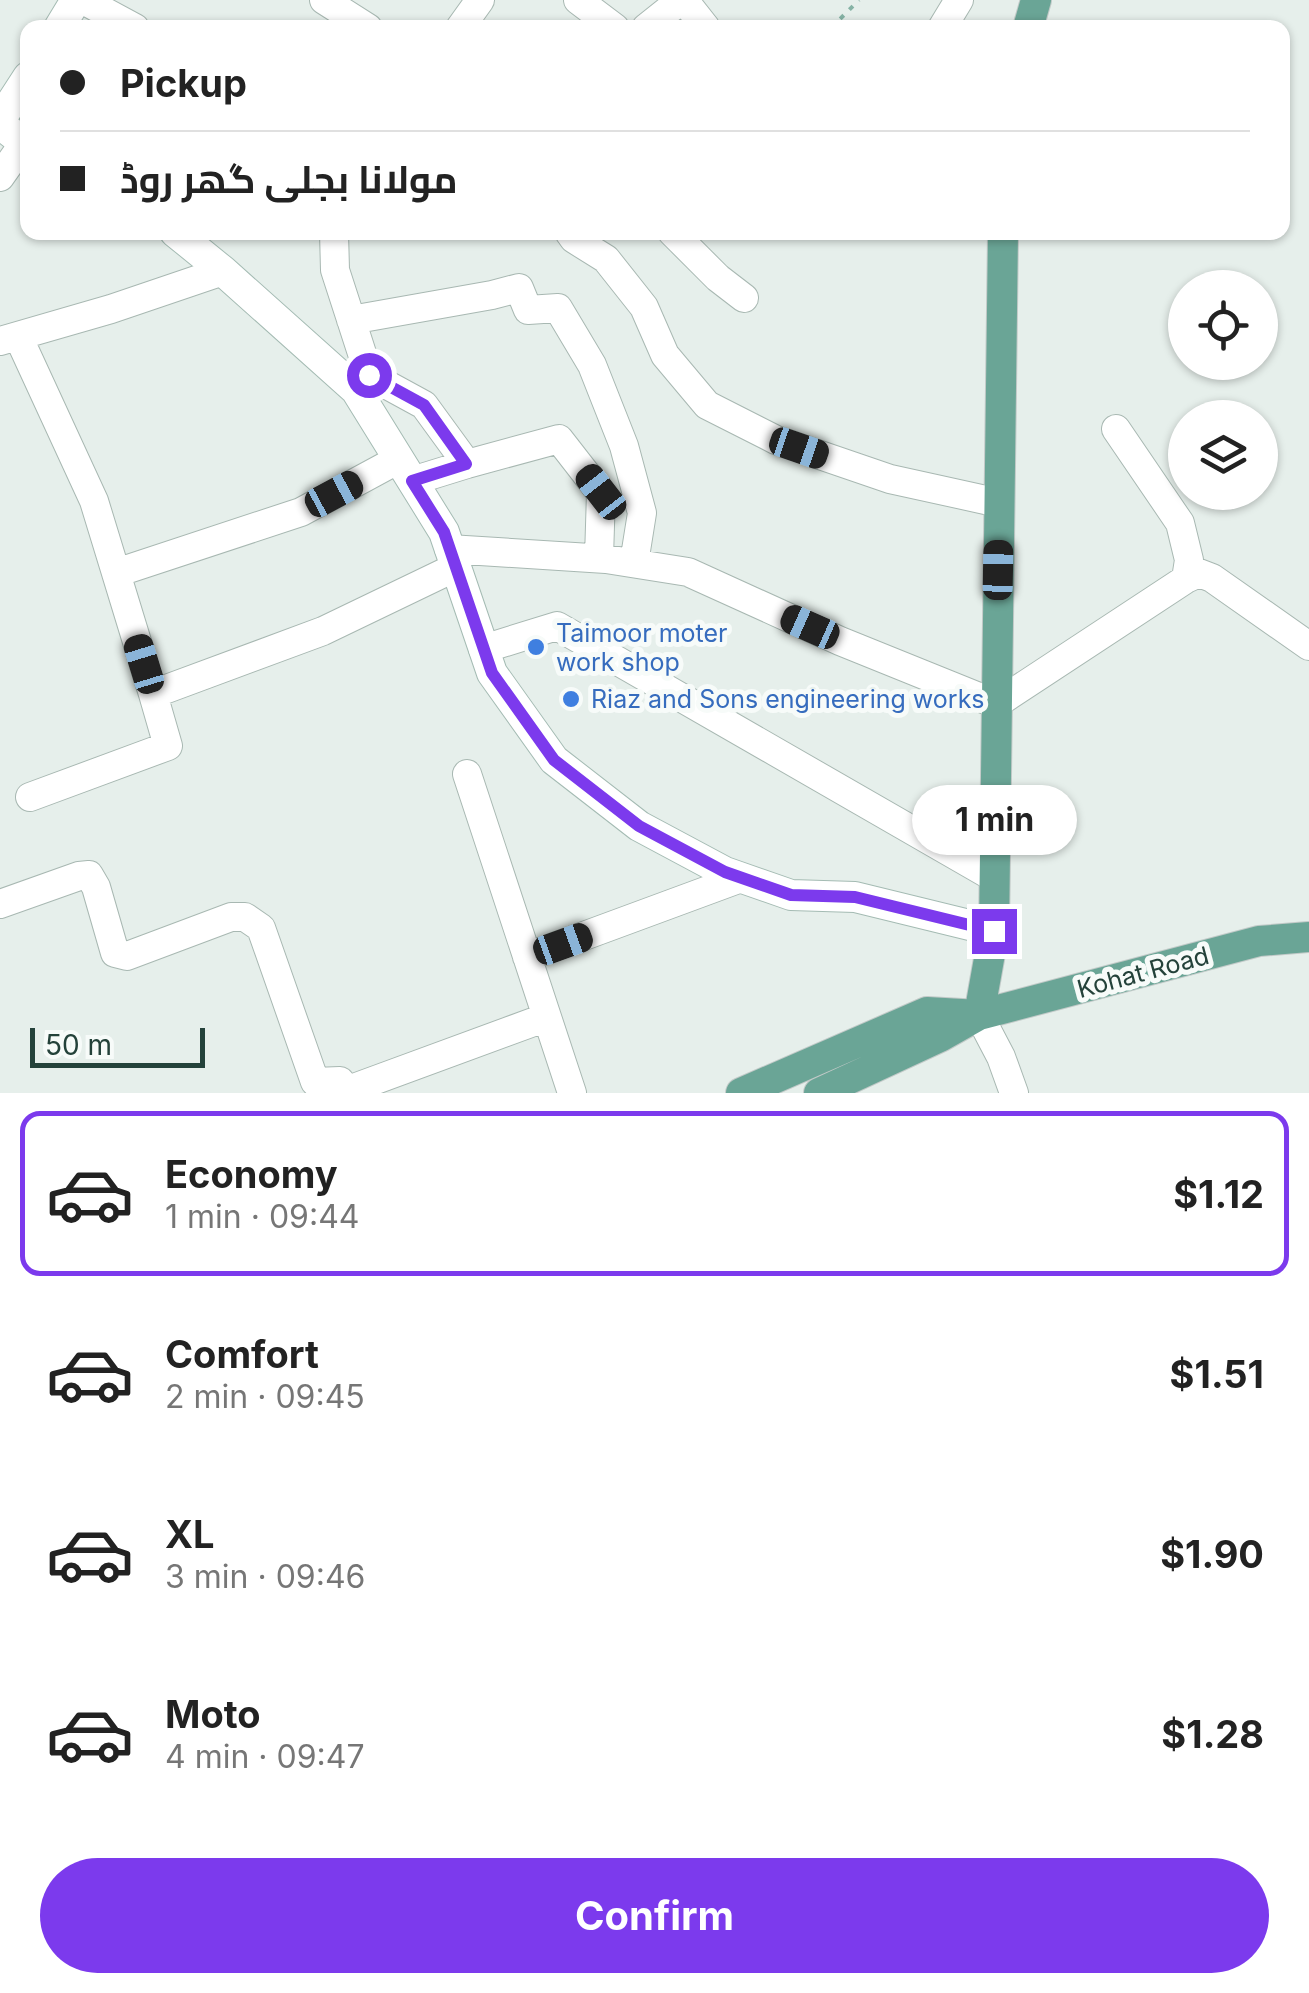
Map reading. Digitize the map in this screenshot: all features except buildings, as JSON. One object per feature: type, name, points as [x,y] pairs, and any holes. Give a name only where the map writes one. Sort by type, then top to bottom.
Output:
[{"type":"main road","points":[[979,1015],[994,931],[1003,240]]},
{"type":"main road","name":"Kohat Road","points":[[979,1015],[1259,941],[1309,937]]},
{"type":"main road","points":[[741,1093],[927,1012],[979,1015]]},
{"type":"main road","points":[[819,1093],[979,1015]]},
{"type":"street","points":[[80,0],[119,20]]},
{"type":"street","points":[[324,0],[355,20]]},
{"type":"street","points":[[578,0],[604,20]]},
{"type":"street","points":[[656,20],[682,0],[699,20]]},
{"type":"street","points":[[20,90],[0,122],[20,139]]},
{"type":"street","points":[[0,176],[20,151]]},
{"type":"street","points":[[186,240],[356,390],[444,532],[492,673],[554,760],[639,826],[725,872],[791,895],[855,897],[994,931]]},
{"type":"street","points":[[334,240],[336,270],[369,375],[424,405],[466,464]]},
{"type":"street","points":[[581,240],[608,244],[606,260],[644,306],[666,355],[707,405],[776,440],[890,479],[999,504]]},
{"type":"street","points":[[680,240],[744,298]]},
{"type":"street","points":[[30,797],[168,746],[94,502],[9,338],[223,271]]},
{"type":"street","points":[[351,320],[520,288],[528,310],[558,308],[592,365],[624,446],[642,513],[634,563]]},
{"type":"street","points":[[1116,429],[1180,522],[1190,560],[1186,578]]},
{"type":"street","points":[[116,573],[302,512],[405,470],[466,464],[558,439],[601,492],[599,558]]},
{"type":"street","points":[[153,694],[323,631],[452,558],[599,558],[688,572],[840,641],[996,704],[1199,573],[1212,578],[1309,646]]},
{"type":"street","points":[[483,649],[557,626],[995,878]]},
{"type":"street","points":[[467,774],[572,1093]]},
{"type":"street","points":[[0,904],[89,875],[115,953],[127,956],[231,917],[246,917],[260,928],[315,1082],[340,1082],[343,1092],[547,1017]]},
{"type":"street","points":[[527,957],[741,878]]},
{"type":"street","points":[[979,1015],[1014,1093]]},
{"type":"path","points":[[839,20],[859,0]]},
{"type":"place","name":"Taimoor moter work shop","points":[[536,647]]},
{"type":"place","name":"Riaz and Sons engineering works","points":[[571,699]]},
{"type":"route","points":[[369,375],[424,405],[466,464],[412,481],[444,532],[492,673],[554,760],[639,826],[725,872],[791,895],[855,897],[994,931]]}]
